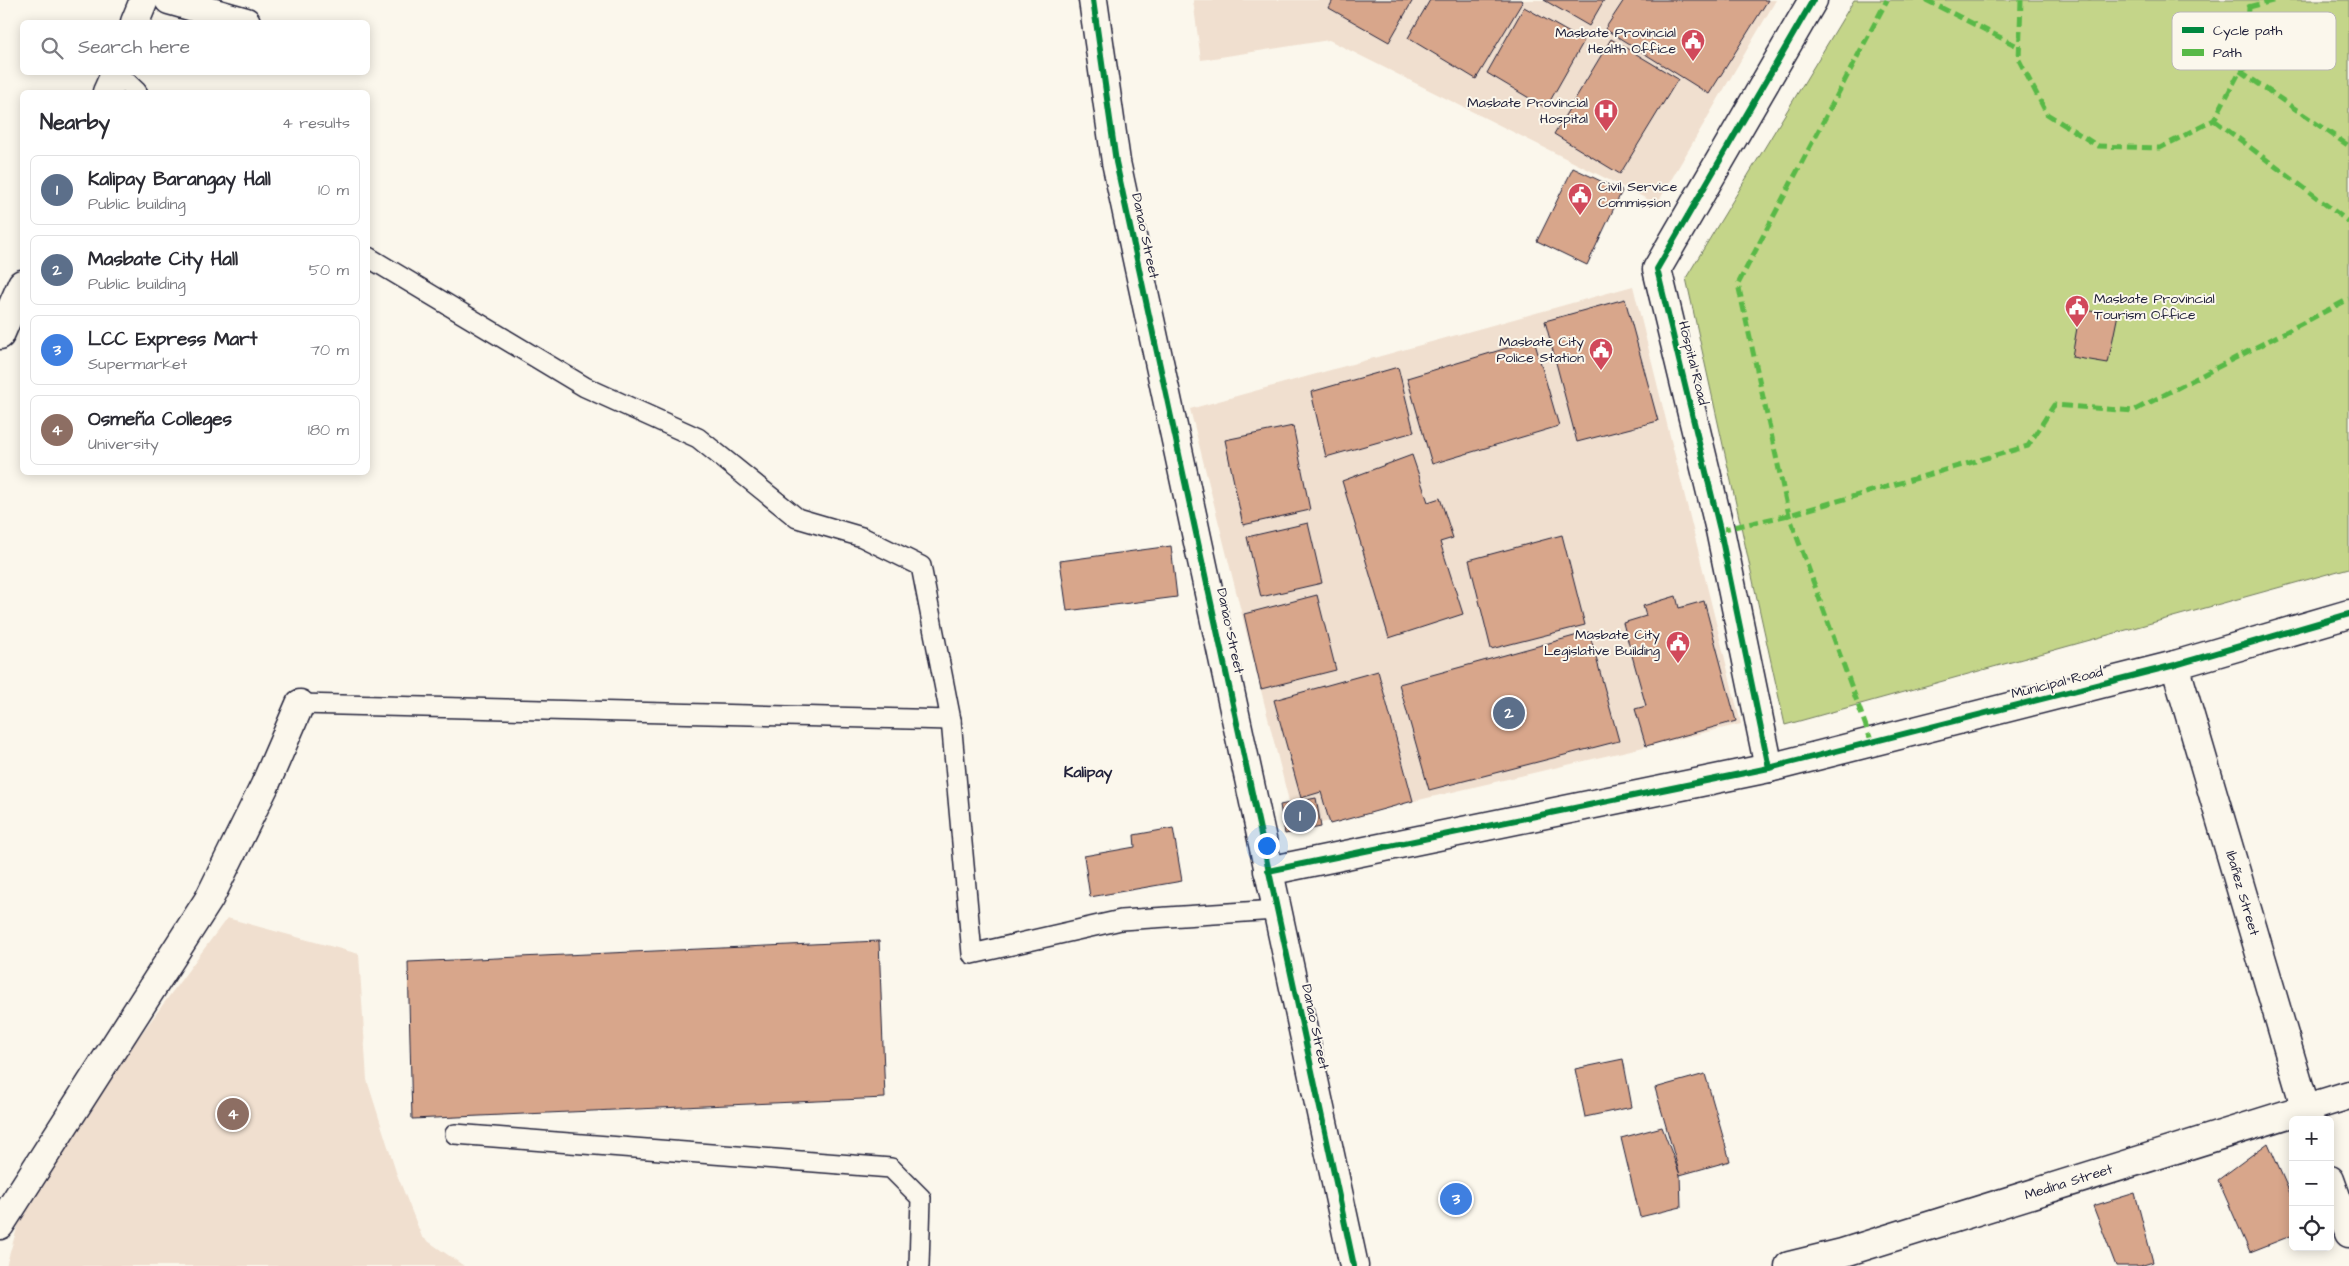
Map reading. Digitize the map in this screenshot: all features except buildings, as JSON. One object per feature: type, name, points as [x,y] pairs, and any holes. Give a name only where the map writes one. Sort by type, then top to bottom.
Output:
[{"type":"street","points":[[136,20],[144,0]]},
{"type":"street","points":[[169,0],[239,20]]},
{"type":"street","name":"Danao Street","points":[[1093,0],[1116,162],[1354,1266]]},
{"type":"street","name":"Hospital Road","points":[[1769,768],[1720,530],[1657,269],[1813,0]]},
{"type":"street","points":[[108,90],[115,75]]},
{"type":"street","points":[[0,335],[20,289]]},
{"type":"street","name":"Municipal Road","points":[[1268,871],[1769,768],[2176,665],[2349,614]]},
{"type":"street","name":"Ibañez Street","points":[[2176,665],[2307,1114]]},
{"type":"street","points":[[0,1225],[209,899],[265,785],[300,704]]},
{"type":"street","name":"Medina Street","points":[[1789,1266],[1842,1253],[2307,1114],[2349,1095]]},
{"type":"street","points":[[2334,1191],[2349,1233]]},
{"type":"lane","points":[[119,75],[135,90]]},
{"type":"lane","points":[[370,258],[585,388],[698,438],[797,518],[862,537],[921,566],[951,720],[972,954],[1121,920],[1276,910]]},
{"type":"lane","points":[[300,704],[951,720]]},
{"type":"lane","points":[[455,1134],[891,1168],[921,1198],[919,1266]]},
{"type":"shaded area","name":"Masbate Provincial Hospital","points":[[1193,0],[1776,0],[1657,204],[1329,40],[1201,60]]},
{"type":"shaded area","points":[[1633,286],[1741,724],[1296,829],[1190,409]]},
{"type":"shaded area","points":[[227,918],[359,954],[367,1080],[396,1172],[422,1237],[464,1266],[6,1266],[18,1225],[66,1149],[127,1053]]},
{"type":"green space","points":[[1854,0],[2349,0],[2349,568],[1785,725],[1686,278]]},
{"type":"marked path","points":[[1872,743],[1789,515],[1738,284],[1887,0]]},
{"type":"marked path","points":[[1926,0],[2019,47]]},
{"type":"marked path","points":[[2021,0],[2019,60],[2047,114],[2098,146],[2160,148],[2214,120],[2242,70]]},
{"type":"marked path","points":[[2246,0],[2249,12]]},
{"type":"marked path","points":[[2249,7],[2276,0]]},
{"type":"marked path","points":[[2240,71],[2349,146]]},
{"type":"marked path","points":[[2214,120],[2349,222]]},
{"type":"marked path","points":[[1720,530],[1789,515],[2028,446],[2054,405],[2133,411],[2349,299]]},
{"type":"cycle path","points":[[1093,0],[1116,162],[1354,1266]]},
{"type":"cycle path","points":[[1769,768],[1720,530],[1657,269],[1813,0]]},
{"type":"cycle path","points":[[1268,871],[1769,768],[2175,665],[2349,614]]},
{"type":"place","name":"Masbate Provincial Health Office","points":[[1693,62]]},
{"type":"place","name":"Masbate Provincial Hospital","points":[[1606,132]]},
{"type":"place","name":"Civil Service Commission","points":[[1580,216]]},
{"type":"place","name":"Masbate Provincial Tourism Office","points":[[2077,328]]},
{"type":"place","name":"Masbate City Police Station","points":[[1601,371]]},
{"type":"place","name":"Masbate City Legislative Building","points":[[1678,664]]},
{"type":"place","name":"Masbate City Hall","points":[[1509,713]]},
{"type":"place","name":"Kalipay Barangay Hall","points":[[1300,816]]},
{"type":"place","name":"Osmeña Colleges","points":[[233,1114]]},
{"type":"place","name":"LCC Express Mart","points":[[1456,1199]]},
{"type":"district","name":"Kalipay","points":[[1088,772]]}]
